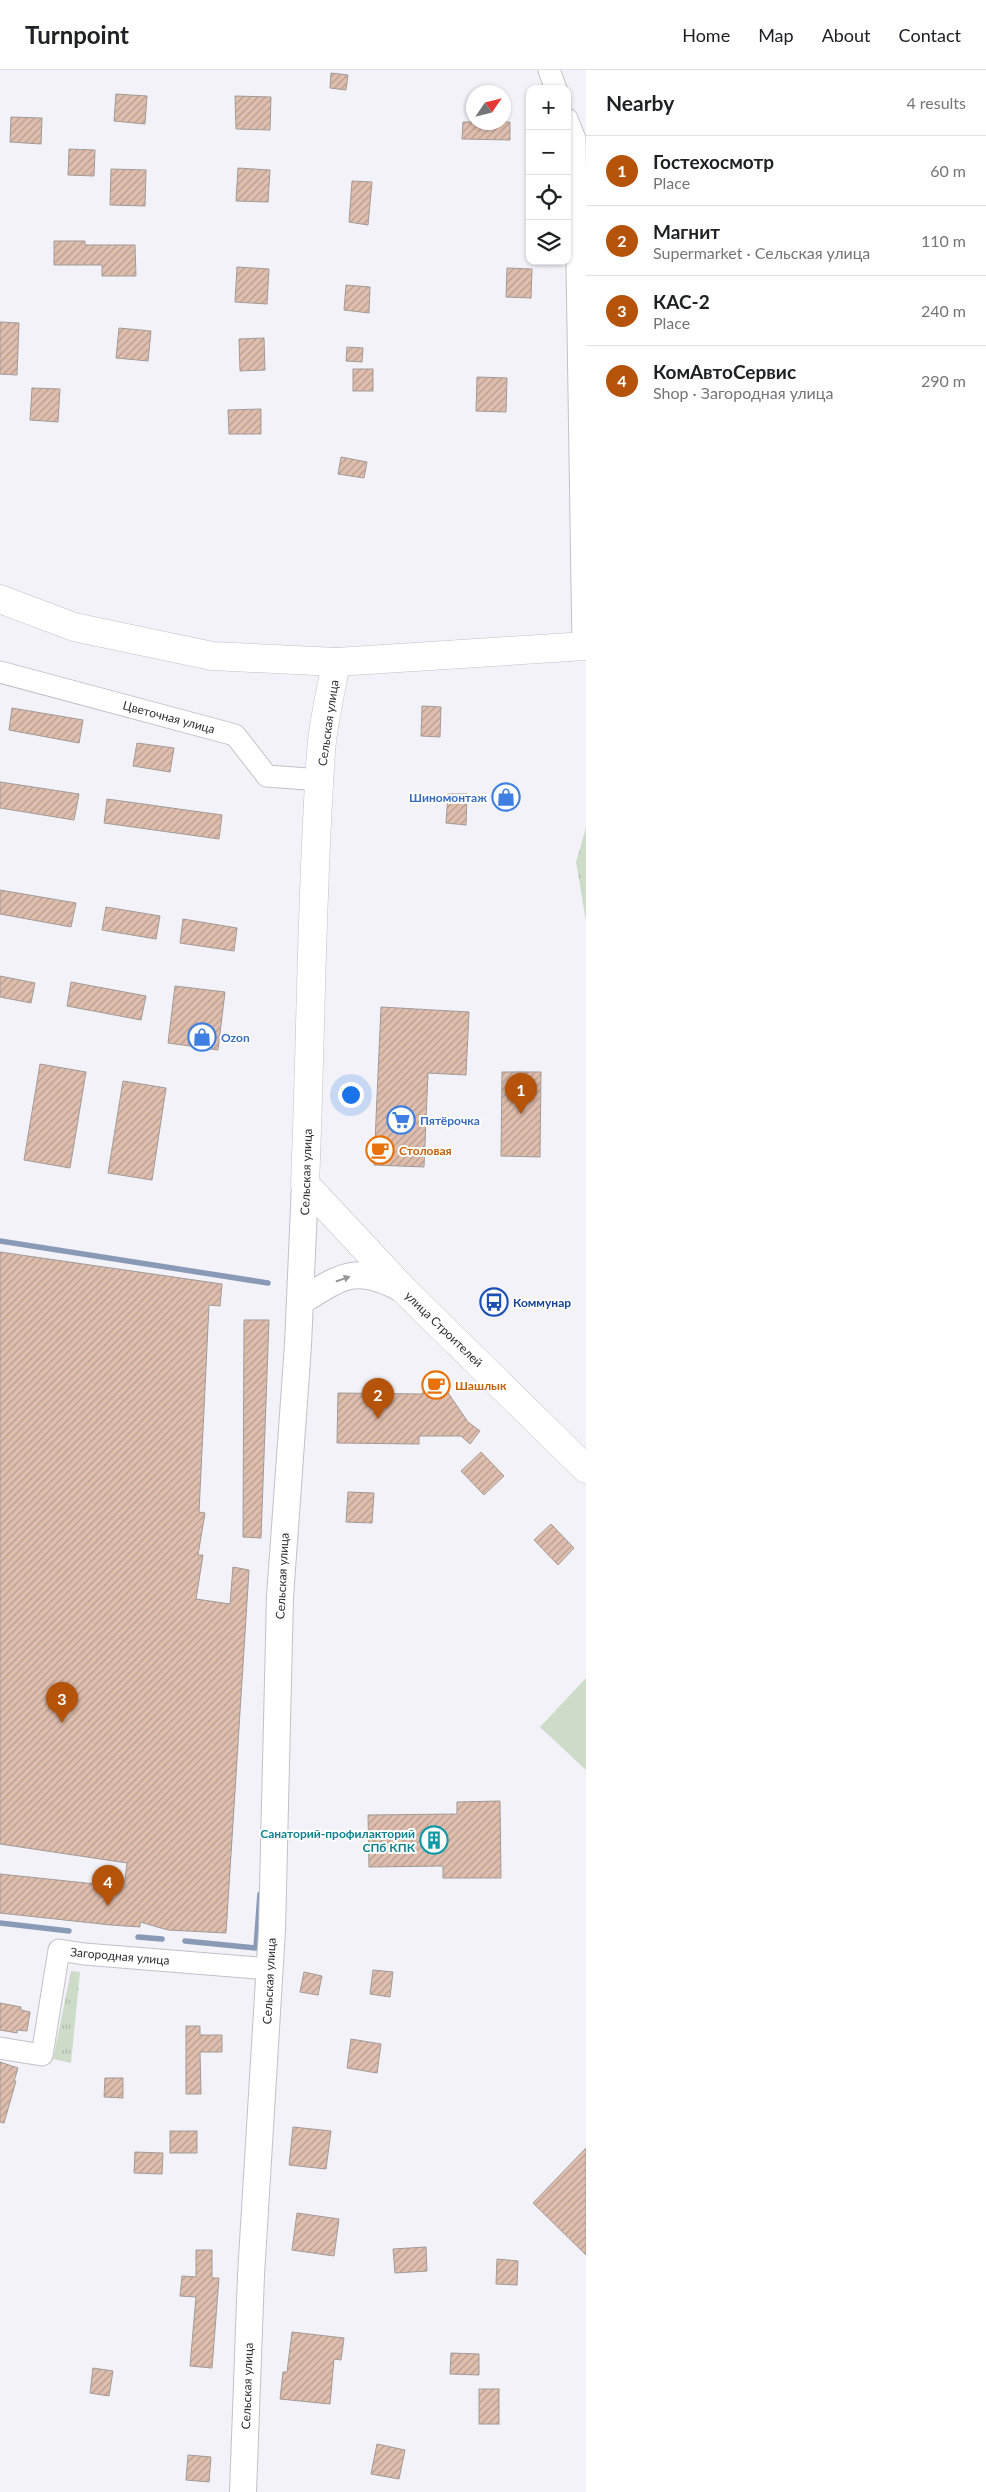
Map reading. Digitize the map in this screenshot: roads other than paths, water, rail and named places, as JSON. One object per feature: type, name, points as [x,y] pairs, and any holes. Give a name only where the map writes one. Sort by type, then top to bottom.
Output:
[{"type":"main road","points":[[0,599],[74,627],[212,656],[336,662],[584,646]]},
{"type":"main road","name":"Сельская улица","points":[[305,1184],[311,1043],[314,897],[321,751],[336,662]]},
{"type":"main road","name":"улица Строителей","points":[[305,1184],[404,1290],[586,1469]]},
{"type":"street","points":[[549,70],[555,85]]},
{"type":"street","points":[[571,130],[575,140],[584,646]]},
{"type":"street","name":"Цветочная улица","points":[[0,672],[235,735],[267,776],[321,780]]},
{"type":"street","name":"Сельская улица","points":[[242,2492],[251,2275],[270,1969],[280,1597],[300,1302],[305,1184]]},
{"type":"street","points":[[300,1302],[342,1277],[362,1274],[382,1279],[404,1290]]},
{"type":"street","name":"Загородная улица","points":[[0,2048],[42,2055],[59,1950],[84,1954],[270,1969]]},
{"type":"waterway","points":[[0,1241],[268,1283]]},
{"type":"waterway","points":[[185,1941],[256,1948],[260,1894]]},
{"type":"waterway","points":[[0,1923],[69,1931]]},
{"type":"waterway","points":[[138,1937],[162,1939]]},
{"type":"place","name":"Шиномонтаж","points":[[506,797]]},
{"type":"place","name":"Ozon","points":[[202,1037]]},
{"type":"place","name":"Гостехосмотр","points":[[521,1114]]},
{"type":"place","name":"Пятёрочка","points":[[401,1120]]},
{"type":"place","name":"Столовая","points":[[380,1150]]},
{"type":"place","name":"Коммунар","points":[[494,1302]]},
{"type":"place","name":"Шашлык","points":[[436,1385]]},
{"type":"place","name":"Магнит","points":[[378,1419]]},
{"type":"place","name":"КАС-2","points":[[62,1723]]},
{"type":"place","name":"Санаторий-профилакторий СПб КПК","points":[[434,1840]]},
{"type":"place","name":"КомАвтоСервис","points":[[108,1906]]}]
